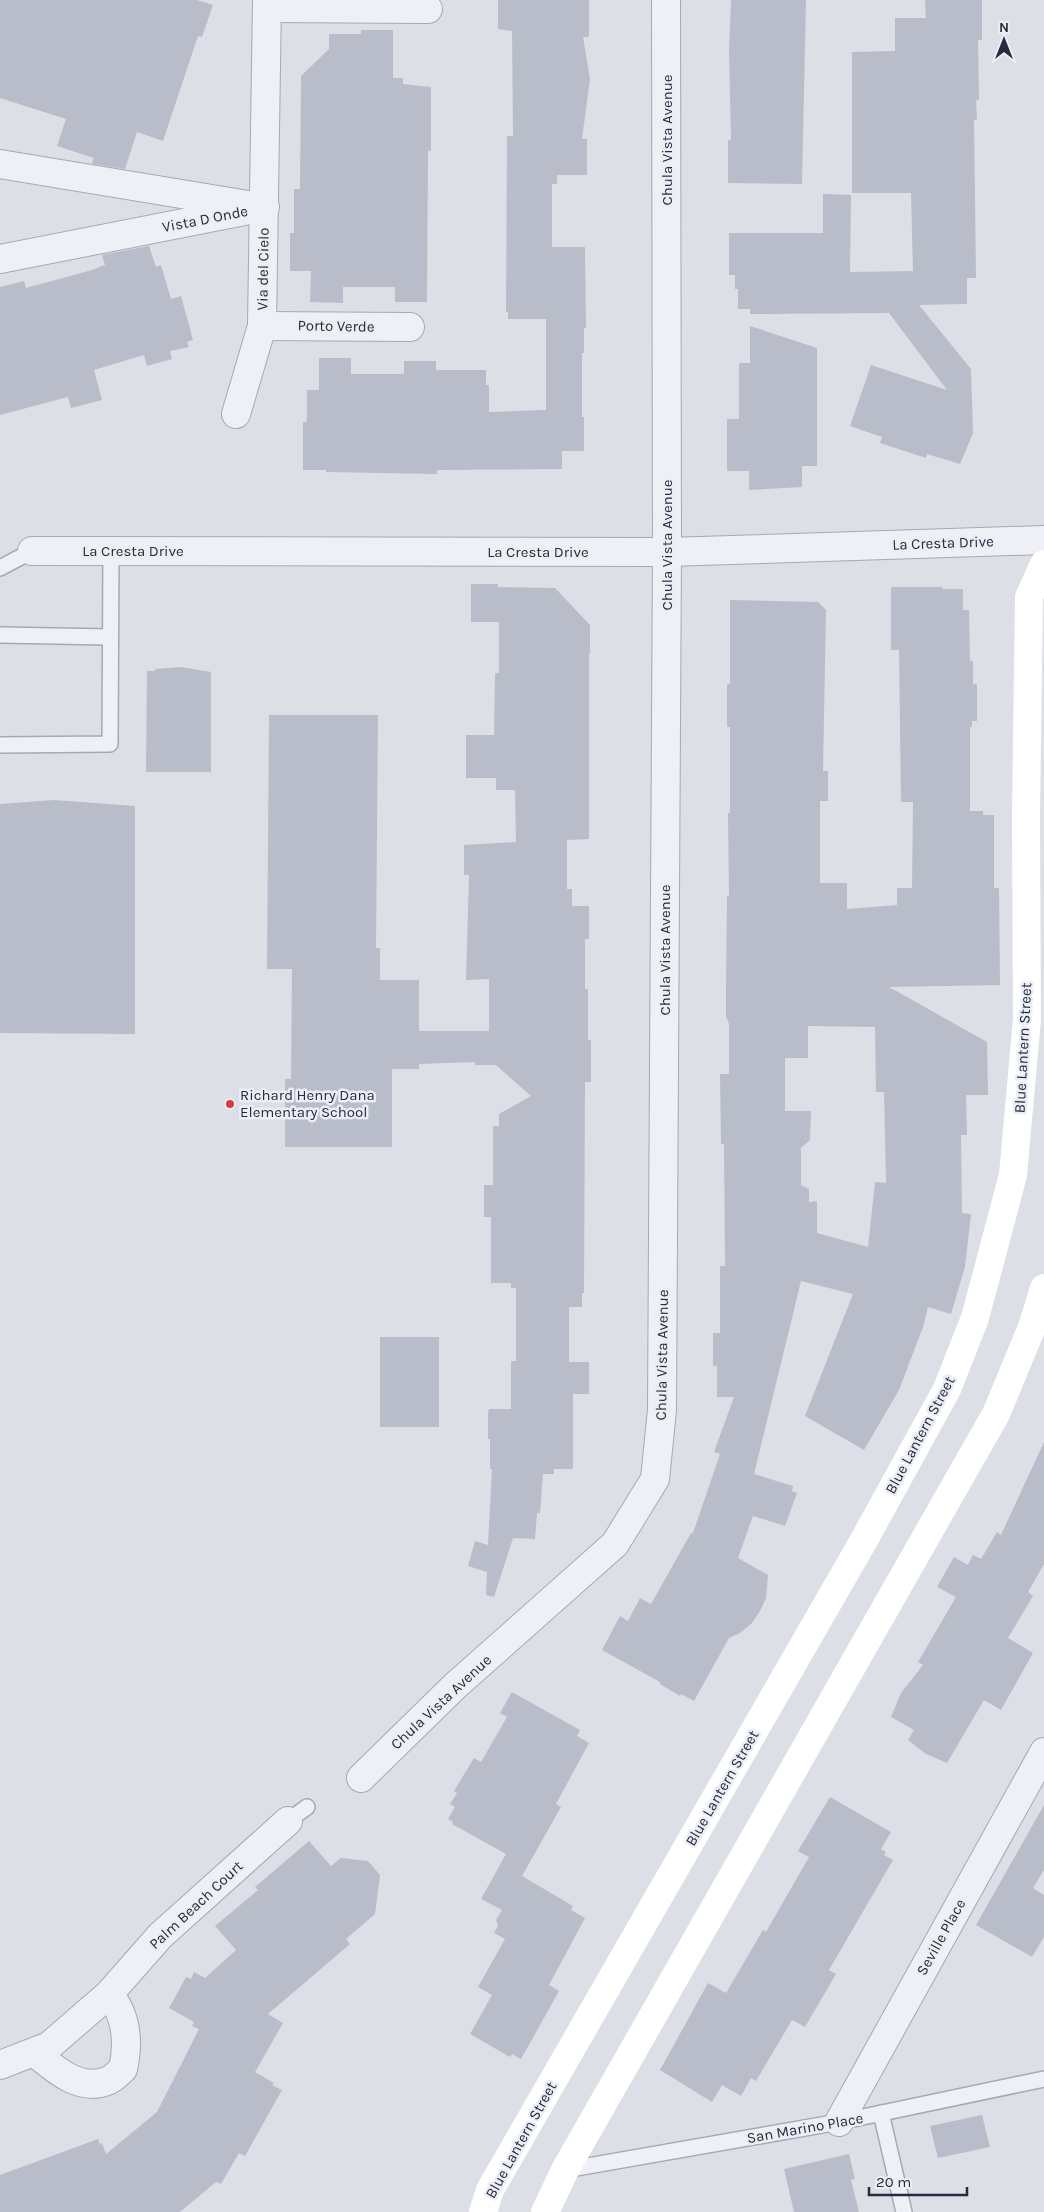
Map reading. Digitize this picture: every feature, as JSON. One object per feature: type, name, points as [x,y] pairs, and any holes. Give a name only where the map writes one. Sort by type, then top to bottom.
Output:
[{"type":"street","name":"Chula Vista Avenue","points":[[361,1778],[456,1686],[615,1544],[655,1479],[662,1410],[667,552],[666,0]]},
{"type":"street","points":[[267,4],[428,9]]},
{"type":"street","name":"Via del Cielo","points":[[236,414],[262,326],[267,4]]},
{"type":"street","name":"Vista D Onde","points":[[0,164],[265,207]]},
{"type":"street","name":"Vista D Onde","points":[[0,259],[265,207]]},
{"type":"street","name":"Porto Verde","points":[[262,326],[410,327]]},
{"type":"street","name":"La Cresta Drive","points":[[32,551],[667,552],[1044,540]]},
{"type":"street","name":"Blue Lantern Street","points":[[483,2212],[490,2190],[864,1540],[947,1389],[975,1318],[1013,1174],[1028,1019],[1026,818],[1029,597],[1044,564]]},
{"type":"street","points":[[545,2212],[565,2170],[996,1414],[1032,1327],[1044,1288]]},
{"type":"street","name":"Seville Place","points":[[839,2122],[1044,1752]]},
{"type":"street","name":"Palm Beach Court","points":[[0,2065],[49,2046],[109,1994],[160,1936],[298,1814]]},
{"type":"street","points":[[35,2053],[59,2072],[82,2084],[107,2081],[123,2069],[127,2050],[125,2027],[117,2004],[109,1994]]},
{"type":"lane","points":[[0,568],[32,551]]},
{"type":"lane","points":[[0,746],[110,744],[111,551]]},
{"type":"lane","points":[[0,635],[110,637]]},
{"type":"lane","name":"San Marino Place","points":[[565,2170],[839,2122],[1044,2079]]},
{"type":"lane","points":[[881,2114],[904,2212]]},
{"type":"building","points":[[0,0],[197,0],[213,5],[202,37],[198,36],[163,141],[137,132],[125,169],[94,164],[92,163],[94,158],[57,146],[66,119],[0,98]]},
{"type":"building","points":[[498,0],[589,0],[589,37],[583,37],[590,79],[582,139],[587,139],[587,175],[557,175],[557,184],[552,184],[552,247],[585,247],[586,328],[584,328],[584,353],[582,353],[584,451],[562,451],[562,469],[437,470],[437,474],[303,470],[303,422],[306,422],[307,416],[307,390],[319,390],[319,358],[351,358],[351,374],[404,374],[404,361],[436,361],[436,370],[486,370],[486,385],[489,385],[489,412],[546,410],[546,319],[508,319],[508,312],[506,312],[507,136],[513,136],[512,31],[498,29]]},
{"type":"building","points":[[731,0],[806,0],[802,184],[728,183],[728,140],[731,140],[729,50]]},
{"type":"building","points":[[925,0],[982,0],[982,40],[978,40],[979,100],[976,100],[977,120],[974,120],[976,278],[967,278],[967,304],[919,305],[971,369],[973,433],[960,464],[927,454],[926,458],[880,443],[882,437],[850,426],[871,365],[947,390],[889,313],[750,314],[750,309],[738,309],[738,289],[735,289],[735,275],[729,275],[729,233],[823,233],[823,194],[851,195],[850,272],[913,271],[911,193],[852,193],[852,52],[895,51],[895,18],[926,18]]},
{"type":"building","points":[[361,30],[393,30],[393,78],[403,78],[403,84],[431,87],[431,151],[428,151],[427,302],[395,302],[395,287],[343,287],[343,303],[310,302],[311,271],[290,271],[290,233],[294,233],[294,189],[300,189],[301,76],[329,49],[329,34],[361,34]]},
{"type":"building","points":[[149,246],[156,267],[161,265],[171,299],[181,296],[193,340],[187,342],[189,347],[170,351],[172,359],[147,366],[144,355],[94,370],[102,400],[71,408],[68,397],[0,415],[0,287],[24,281],[26,288],[92,270],[105,265],[102,255]]},
{"type":"building","points":[[750,326],[817,348],[817,466],[802,466],[802,487],[749,490],[749,471],[727,471],[727,419],[739,419],[739,363],[750,363]]},
{"type":"building","points":[[471,584],[498,584],[498,587],[555,588],[590,625],[589,839],[567,840],[567,889],[572,889],[572,906],[589,906],[589,939],[585,939],[585,989],[588,989],[588,1040],[591,1040],[591,1082],[585,1082],[584,1293],[582,1293],[582,1307],[569,1307],[569,1362],[589,1362],[589,1394],[573,1394],[573,1469],[554,1469],[554,1474],[543,1474],[540,1513],[537,1513],[535,1539],[513,1538],[494,1597],[486,1595],[487,1572],[468,1566],[475,1541],[488,1545],[492,1469],[490,1469],[488,1414],[489,1409],[511,1409],[511,1361],[516,1361],[516,1288],[511,1288],[511,1283],[491,1283],[491,1217],[484,1217],[484,1185],[493,1185],[493,1126],[499,1126],[499,1114],[531,1096],[496,1065],[475,1065],[475,1062],[419,1064],[419,1069],[392,1069],[392,1147],[285,1147],[285,1079],[291,1079],[292,969],[267,969],[269,715],[378,715],[376,948],[380,948],[380,980],[419,980],[419,1031],[489,1031],[489,979],[466,980],[469,875],[464,875],[464,845],[516,842],[515,790],[496,790],[496,778],[466,778],[466,735],[494,735],[495,673],[499,673],[499,622],[471,622]]},
{"type":"building","points":[[891,587],[963,589],[963,610],[969,610],[970,661],[973,661],[973,684],[977,684],[977,721],[972,721],[972,727],[970,727],[970,811],[983,811],[983,815],[994,815],[994,888],[999,888],[1000,985],[889,987],[987,1042],[988,1095],[966,1095],[967,1135],[961,1135],[962,1213],[971,1214],[965,1267],[951,1314],[928,1307],[923,1327],[899,1390],[864,1450],[805,1416],[853,1294],[801,1281],[754,1474],[793,1486],[792,1491],[797,1493],[785,1526],[753,1516],[738,1558],[768,1575],[766,1598],[752,1623],[740,1633],[729,1638],[694,1701],[681,1694],[680,1696],[660,1684],[660,1682],[602,1650],[620,1616],[628,1621],[640,1598],[651,1604],[691,1533],[693,1533],[720,1454],[714,1452],[734,1397],[717,1397],[717,1366],[713,1366],[713,1333],[720,1333],[720,1266],[725,1266],[724,1144],[721,1144],[720,1074],[729,1074],[729,1024],[726,1016],[726,987],[727,896],[729,896],[728,813],[730,813],[730,727],[727,727],[727,684],[730,684],[730,600],[818,602],[826,610],[823,771],[828,771],[828,801],[820,801],[820,883],[847,883],[847,909],[897,905],[897,888],[912,888],[913,802],[901,802],[899,650],[891,650]],"holes":[[[808,1026],[875,1027],[876,1092],[884,1092],[886,1183],[875,1182],[868,1247],[817,1233],[817,1201],[809,1202],[809,1189],[801,1185],[801,1148],[810,1140],[811,1111],[785,1111],[785,1058],[808,1058]]]},
{"type":"building","points":[[181,667],[211,672],[211,772],[146,772],[147,671]]},
{"type":"building","points":[[54,800],[135,806],[135,1034],[0,1033],[0,804]]},
{"type":"building","points":[[380,1337],[439,1337],[439,1427],[380,1427]]},
{"type":"building","points":[[1044,1442],[1044,1564],[1028,1592],[1033,1596],[1008,1638],[1033,1653],[1001,1710],[984,1700],[947,1763],[926,1754],[908,1740],[914,1730],[891,1717],[901,1693],[923,1665],[918,1662],[956,1597],[937,1587],[954,1557],[968,1565],[973,1555],[981,1559],[997,1532],[1001,1535]]},
{"type":"building","points":[[512,1692],[580,1730],[577,1736],[589,1743],[556,1804],[561,1807],[522,1876],[573,1906],[571,1910],[585,1918],[549,1985],[559,1991],[521,2059],[512,2054],[510,2057],[470,2034],[492,1995],[478,1987],[505,1939],[494,1933],[498,1926],[496,1920],[502,1910],[481,1899],[506,1854],[452,1824],[453,1822],[448,1819],[455,1807],[450,1804],[457,1793],[454,1791],[474,1758],[481,1762],[507,1717],[500,1713]]},
{"type":"building","points":[[830,1797],[891,1832],[881,1849],[886,1852],[884,1855],[893,1860],[829,1970],[836,1974],[805,2027],[792,2020],[756,2081],[751,2078],[741,2096],[722,2085],[712,2102],[660,2070],[708,1983],[726,1993],[763,1930],[766,1932],[809,1857],[798,1851]]},
{"type":"building","points":[[1044,1805],[1044,1870],[1033,1888],[1044,1895],[1044,1937],[1032,1957],[976,1925]]},
{"type":"building","points":[[309,1841],[331,1866],[341,1858],[368,1861],[380,1875],[375,1914],[346,1939],[350,1944],[268,2014],[283,2023],[255,2072],[282,2090],[245,2156],[239,2153],[221,2184],[216,2182],[180,2212],[0,2212],[0,2175],[98,2139],[100,2144],[102,2143],[106,2154],[157,2112],[199,2029],[192,2026],[194,2022],[169,2008],[186,1977],[191,1979],[194,1972],[205,1978],[236,1950],[215,1926],[258,1890],[255,1887]]},
{"type":"building","points":[[982,2115],[990,2147],[938,2158],[930,2126]]},
{"type":"building","points":[[849,2154],[855,2179],[851,2180],[859,2212],[794,2212],[784,2169]]},
{"type":"place","name":"Richard Henry Dana Elementary School","points":[[230,1104]]}]
